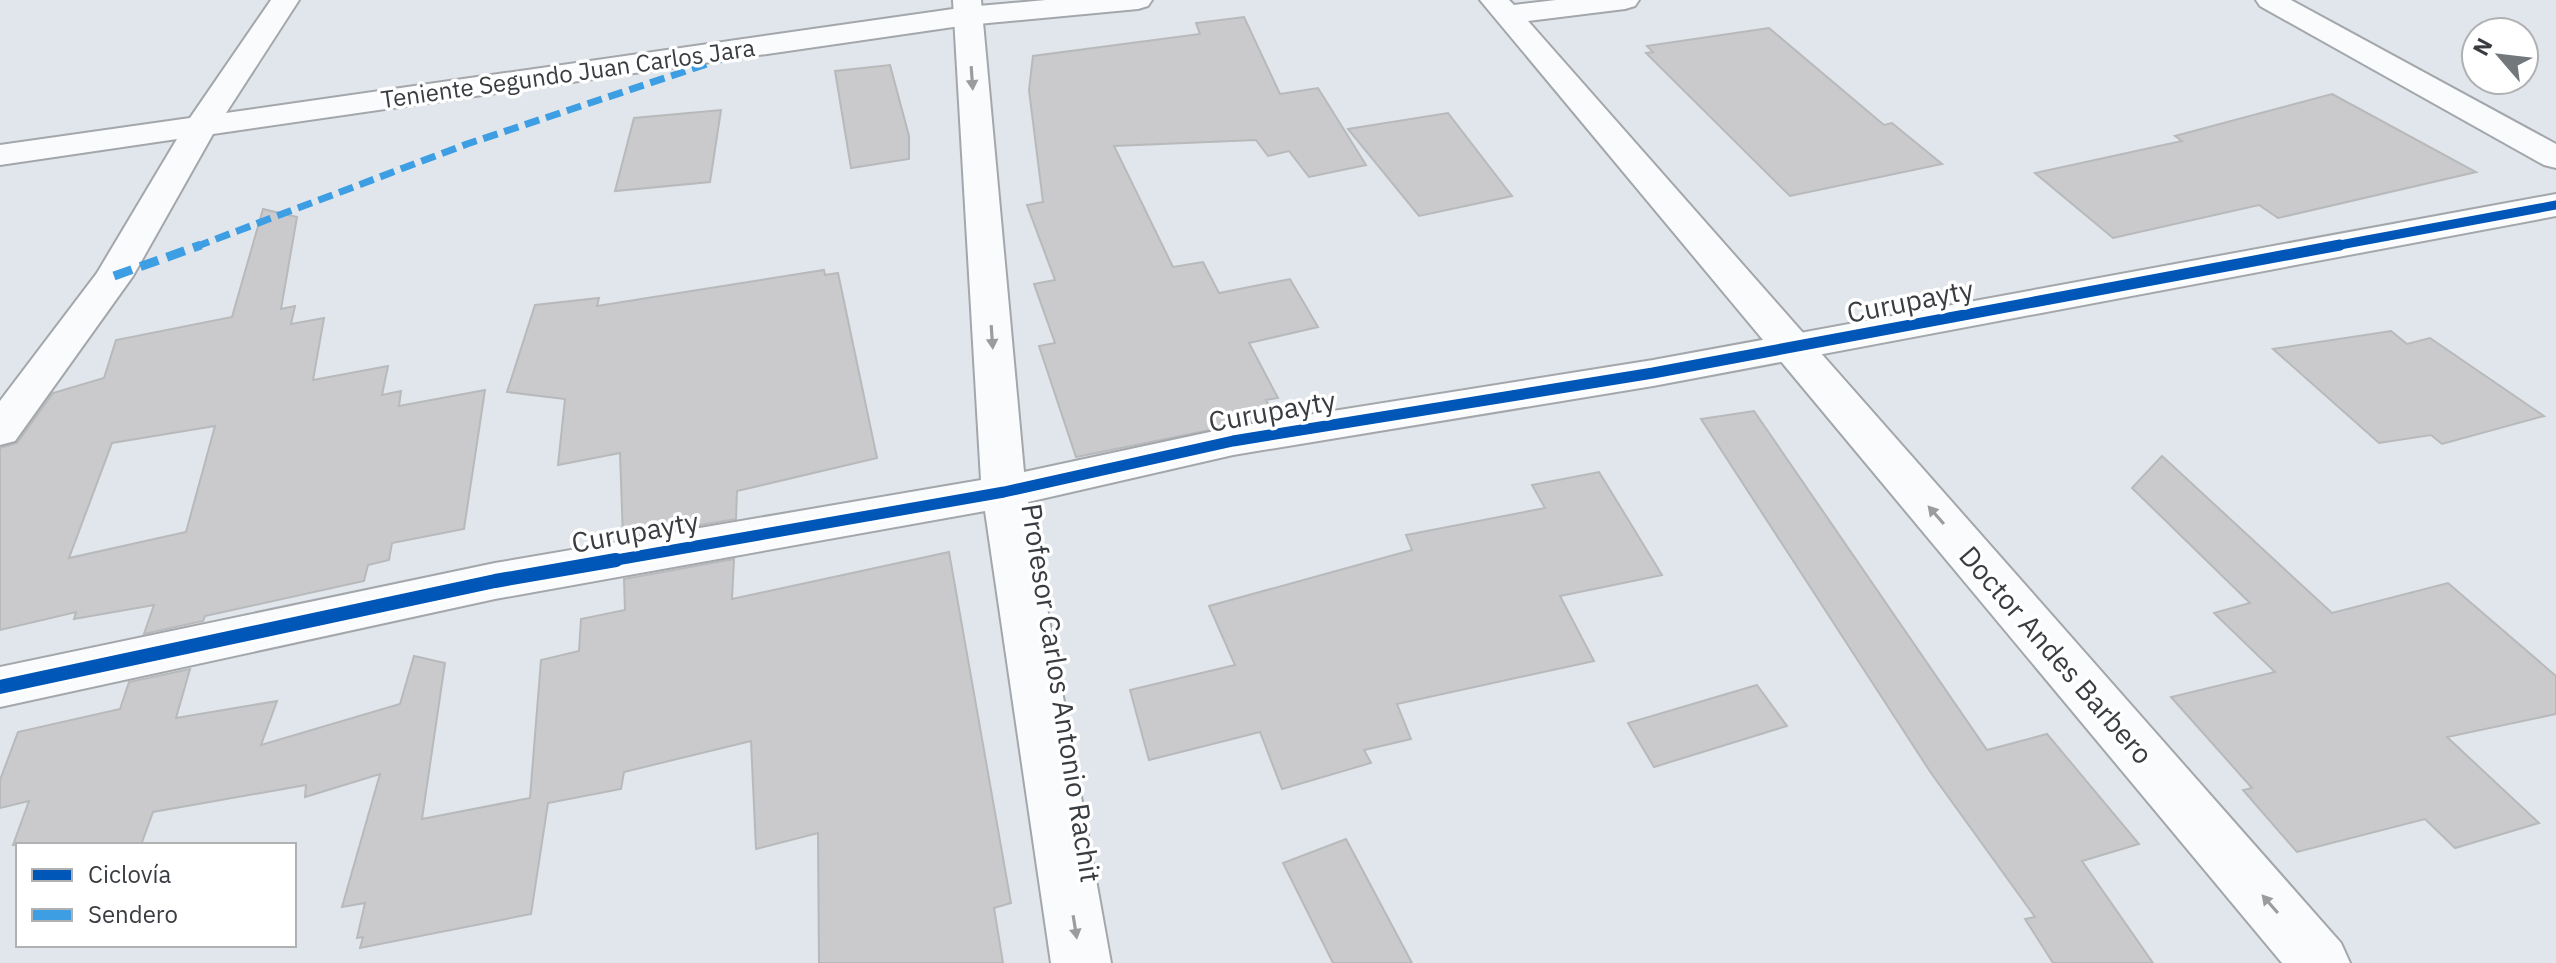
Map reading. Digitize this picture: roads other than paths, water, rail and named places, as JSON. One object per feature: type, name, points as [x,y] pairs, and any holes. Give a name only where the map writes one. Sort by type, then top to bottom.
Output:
[{"type":"street","points":[[0,431],[114,276],[202,124],[285,0]]},
{"type":"street","name":"Teniente Segundo Juan Carlos Jara","points":[[0,155],[967,8],[1138,0]]},
{"type":"street","points":[[1500,7],[1625,0]]},
{"type":"street","points":[[2270,0],[2556,158]]},
{"type":"street","name":"Doctor Andes Barbero","points":[[1500,7],[2320,963]]},
{"type":"street","name":"Profesor Carlos Antonio Rachit","points":[[967,8],[1004,492],[1081,963]]},
{"type":"street","name":"Curupayty","points":[[0,687],[495,581],[1004,492],[1233,441],[1792,347],[2556,205]]}]
